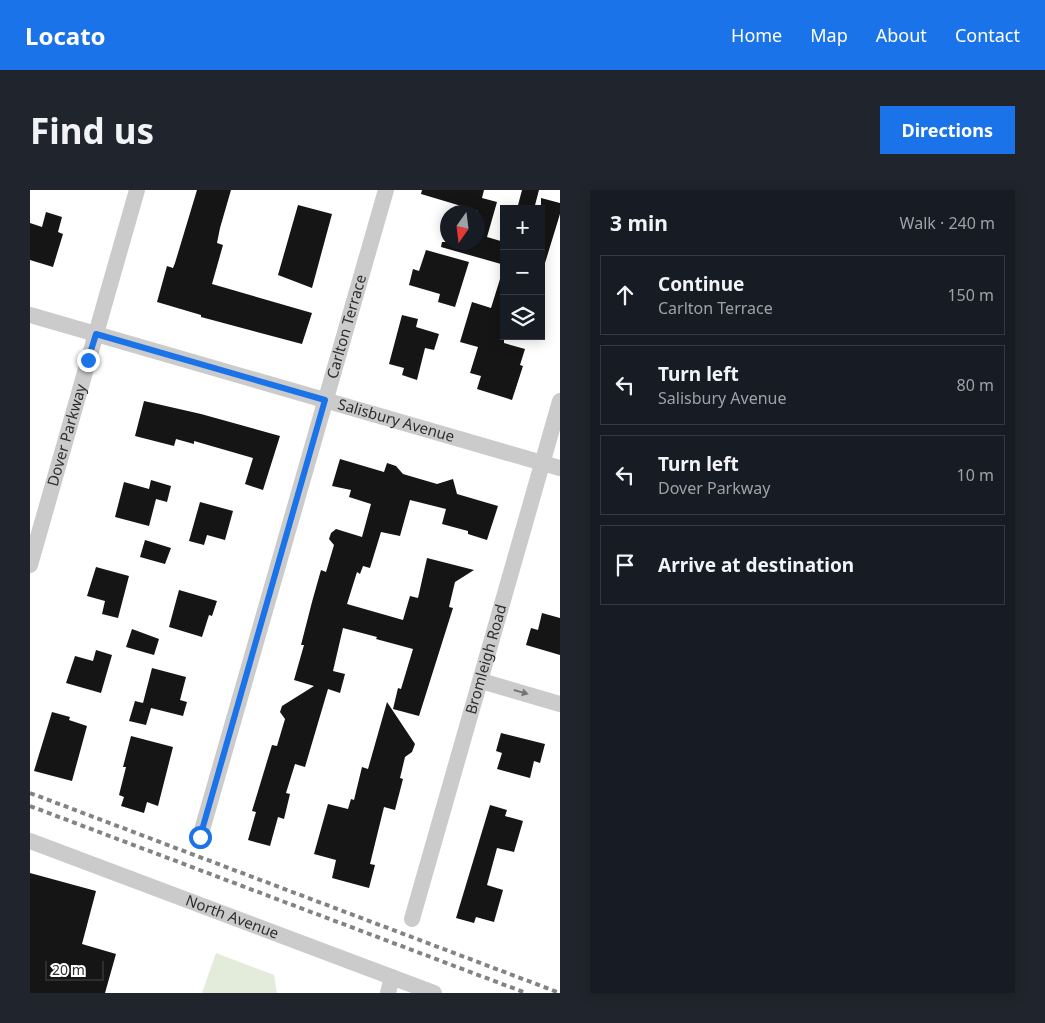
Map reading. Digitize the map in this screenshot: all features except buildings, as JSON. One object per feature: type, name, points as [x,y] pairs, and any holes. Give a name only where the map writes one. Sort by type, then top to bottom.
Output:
[{"type":"street","name":"Dover Parkway","points":[[30,565],[137,190]]},
{"type":"street","name":"Carlton Terrace","points":[[200,837],[386,190]]},
{"type":"street","name":"Salisbury Avenue","points":[[30,315],[560,468]]},
{"type":"street","name":"Bromleigh Road","points":[[412,919],[560,401]]},
{"type":"street","points":[[481,681],[560,704]]},
{"type":"street","name":"North Avenue","points":[[30,841],[434,993]]},
{"type":"street","points":[[388,993],[392,977]]},
{"type":"green space","points":[[216,953],[274,975],[277,993],[202,993]]},
{"type":"railway","points":[[30,793],[560,993]]},
{"type":"railway","points":[[30,806],[526,993]]},
{"type":"route","points":[[88,360],[96,334],[325,400],[200,837]]}]
